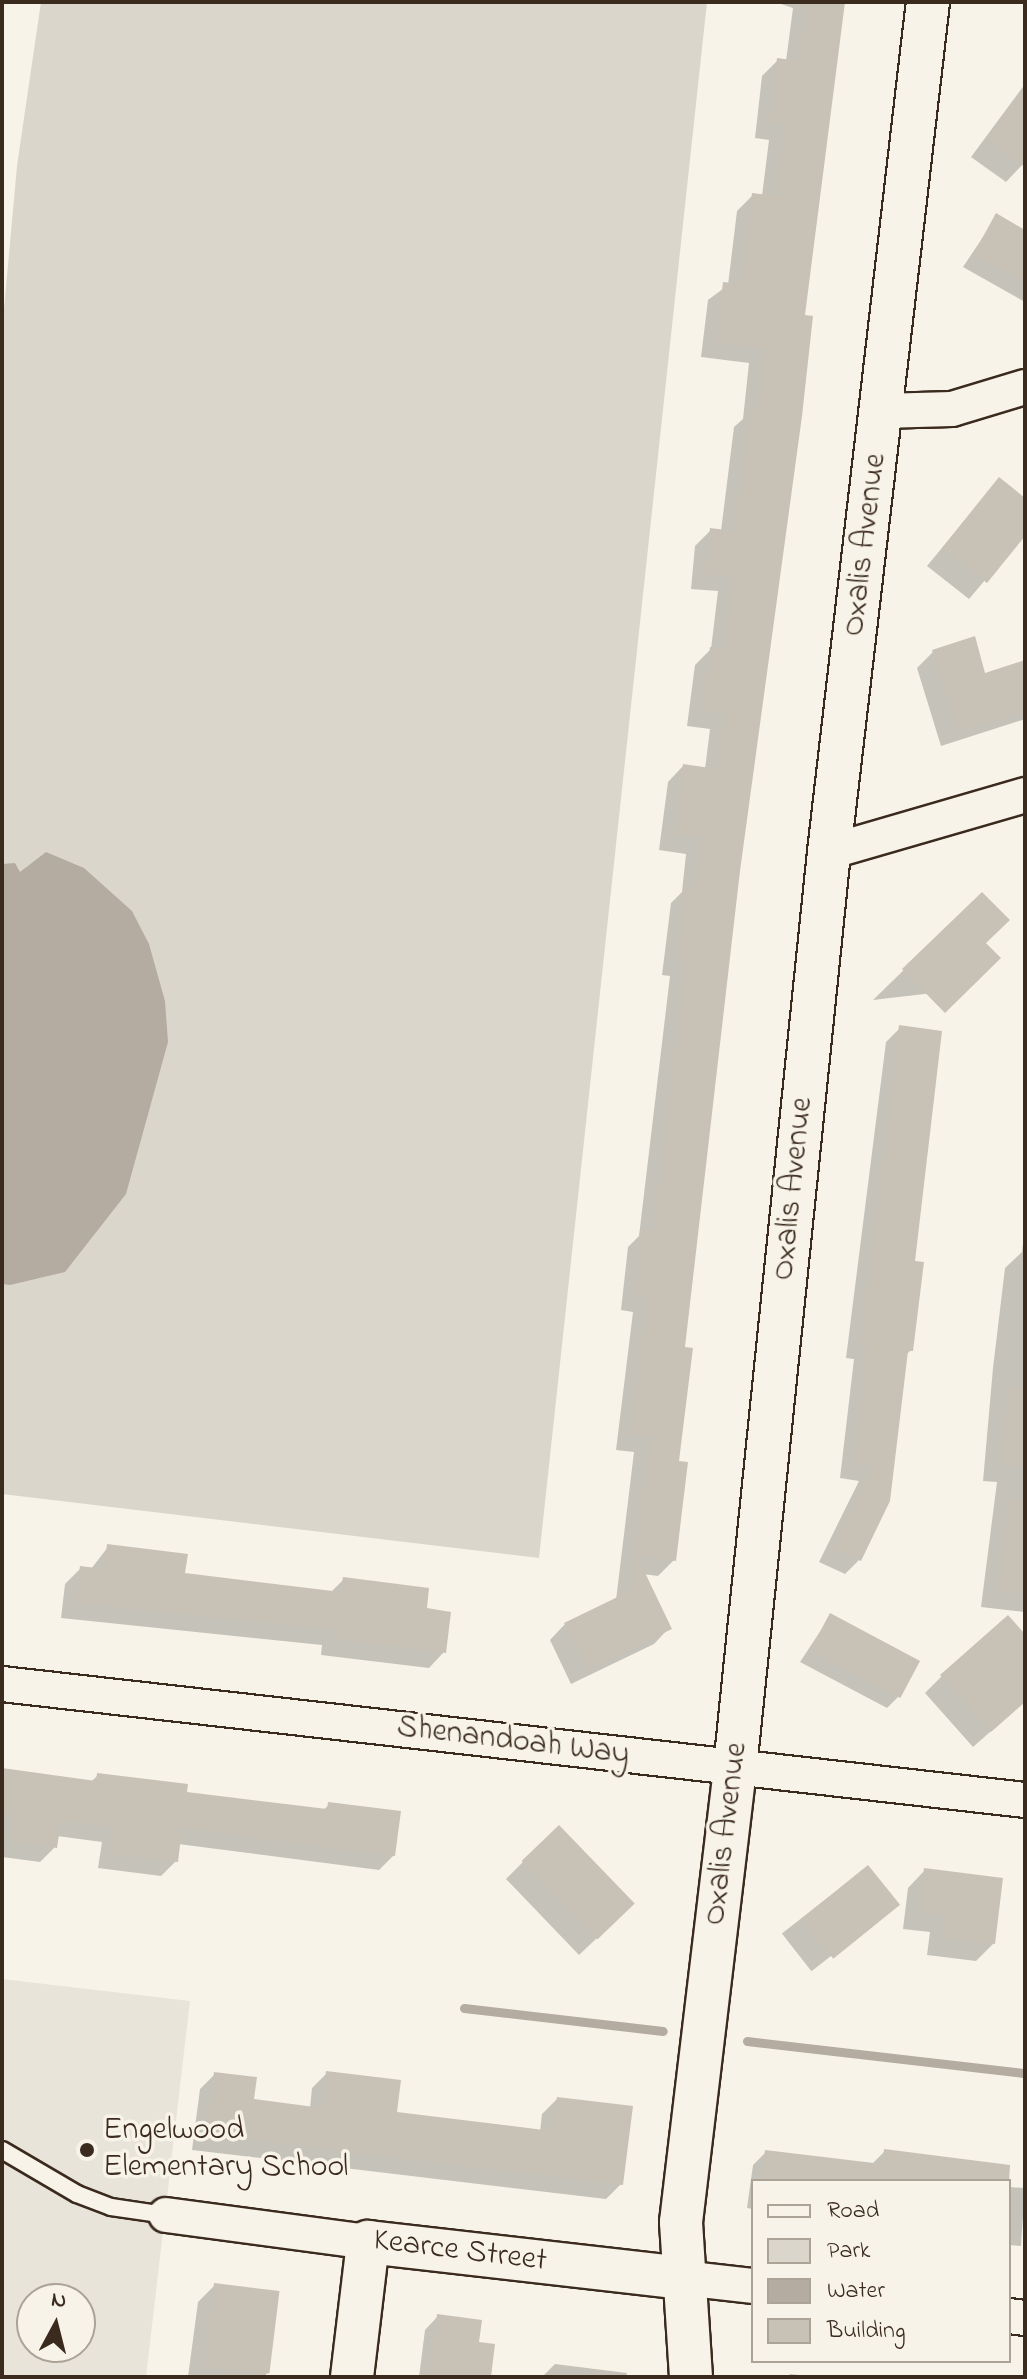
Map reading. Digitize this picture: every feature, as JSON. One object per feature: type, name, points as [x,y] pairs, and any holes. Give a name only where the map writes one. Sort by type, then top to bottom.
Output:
[{"type":"street","name":"Oxalis Avenue","points":[[691,2377],[681,2222],[735,1768],[829,852],[935,4]]},
{"type":"street","points":[[882,411],[952,409],[1025,387]]},
{"type":"street","points":[[829,852],[1025,795]]},
{"type":"street","name":"Shenandoah Way","points":[[2,1684],[1025,1800]]},
{"type":"street","name":"Kearce Street","points":[[166,2215],[368,2242],[751,2286]]},
{"type":"street","points":[[352,2377],[368,2242]]},
{"type":"lane","points":[[2,2150],[77,2194],[111,2207],[166,2215]]},
{"type":"shaded area","name":"Engelwood Elementary School","points":[[2,1979],[190,2001],[146,2377],[2,2377]]},
{"type":"green space","points":[[41,2],[707,2],[539,1558],[2,1494],[2,331],[17,166]]},
{"type":"water","points":[[46,852],[84,868],[132,911],[149,944],[165,1001],[168,1042],[126,1194],[65,1272],[10,1285],[2,1284],[2,864],[15,863],[20,872]]},
{"type":"building","points":[[806,2],[845,2],[805,315],[813,316],[740,871],[685,1347],[693,1348],[679,1461],[688,1462],[676,1561],[637,1556],[672,1629],[587,1670],[564,1623],[630,1591],[649,1437],[630,1435],[647,1297],[635,1295],[643,1229],[653,1230],[685,961],[676,960],[685,885],[695,887],[701,839],[674,835],[683,764],[717,769],[724,714],[702,711],[710,647],[723,649],[732,576],[705,574],[710,528],[734,531],[749,410],[756,411],[764,348],[716,342],[723,282],[741,284],[752,193],[775,196],[784,125],[769,123],[777,58],[799,61]]},
{"type":"building","points":[[1025,87],[1025,167],[987,139]]},
{"type":"building","points":[[996,213],[1025,230],[1025,284],[973,255]]},
{"type":"building","points":[[999,477],[1025,498],[1025,536],[987,583],[942,548]]},
{"type":"building","points":[[975,636],[985,673],[1025,660],[1025,711],[957,732],[932,650]]},
{"type":"building","points":[[982,892],[1010,920],[986,943],[1001,958],[945,1013],[902,969]]},
{"type":"building","points":[[899,1025],[942,1031],[915,1261],[924,1262],[913,1351],[908,1351],[890,1501],[861,1561],[832,1548],[871,1467],[853,1465],[867,1346],[859,1345]]},
{"type":"building","points":[[1009,1385],[1025,1386],[1025,1467],[999,1464]]},
{"type":"building","points":[[1009,1499],[1025,1500],[1025,1594],[997,1591]]},
{"type":"building","points":[[107,1544],[188,1554],[185,1573],[341,1592],[343,1577],[429,1588],[427,1608],[451,1612],[446,1653],[335,1639],[336,1630],[75,1603],[80,1566],[104,1569]]},
{"type":"building","points":[[830,1613],[920,1661],[900,1698],[810,1650]]},
{"type":"building","points":[[1008,1615],[1025,1634],[1025,1702],[991,1732],[940,1675]]},
{"type":"building","points":[[2,1768],[96,1781],[97,1773],[188,1784],[187,1792],[327,1809],[328,1802],[401,1811],[395,1856],[182,1828],[178,1862],[112,1854],[115,1828],[61,1821],[57,1848],[10,1841],[13,1816],[2,1814]]},
{"type":"building","points":[[559,1825],[635,1903],[597,1940],[522,1861]]},
{"type":"building","points":[[868,1865],[900,1905],[833,1959],[801,1919]]},
{"type":"building","points":[[924,1868],[1003,1878],[995,1944],[943,1938],[946,1916],[919,1912]]},
{"type":"building","points":[[326,2071],[401,2080],[397,2112],[552,2131],[557,2097],[633,2106],[623,2185],[206,2135],[214,2072],[257,2077],[254,2099],[322,2108]]},
{"type":"building","points":[[884,2149],[1010,2165],[1009,2179],[761,2179],[765,2150],[882,2164]]},
{"type":"building","points":[[214,2283],[280,2291],[269,2373],[204,2365]]},
{"type":"building","points":[[437,2314],[482,2320],[479,2342],[495,2344],[491,2377],[430,2377]]},
{"type":"waterway","points":[[464,2008],[663,2031]]},
{"type":"waterway","points":[[747,2041],[1025,2073]]},
{"type":"place","name":"Engelwood Elementary School","points":[[87,2150]]}]
